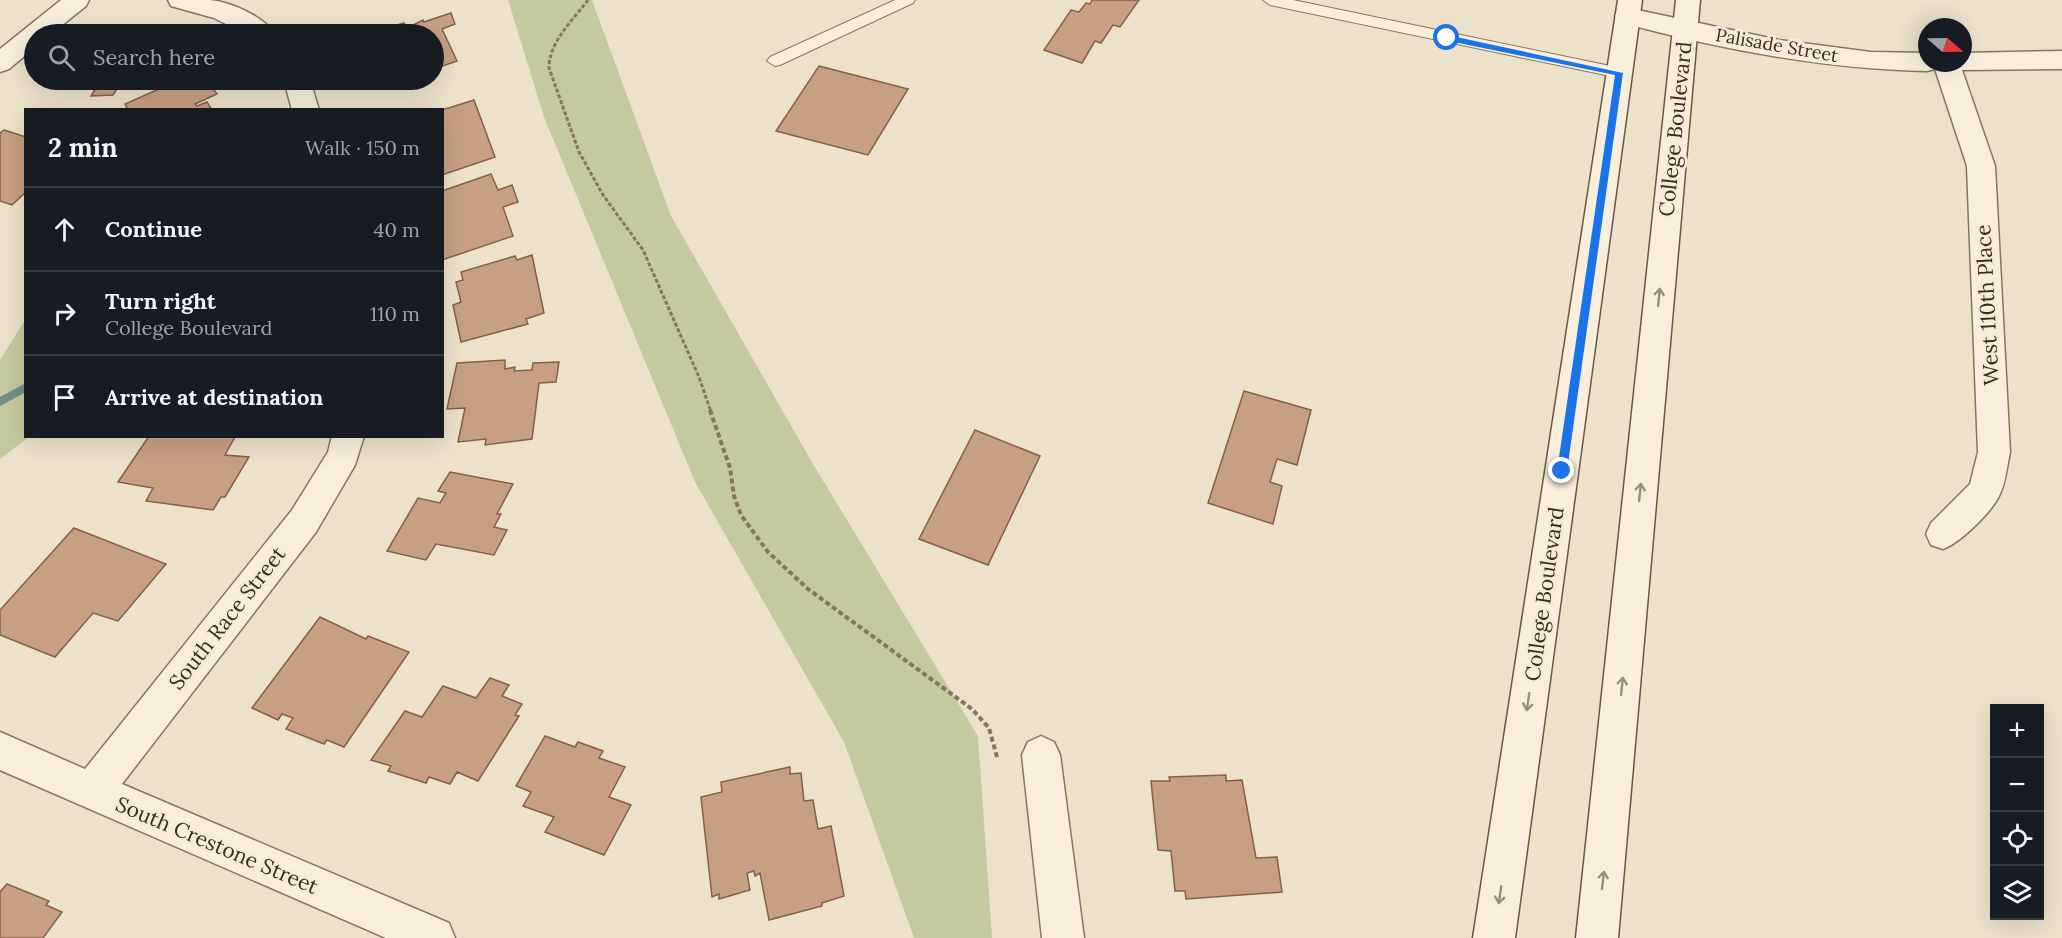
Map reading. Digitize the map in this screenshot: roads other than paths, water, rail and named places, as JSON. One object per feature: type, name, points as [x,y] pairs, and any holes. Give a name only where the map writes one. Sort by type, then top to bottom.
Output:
[{"type":"street","points":[[48,24],[77,0]]},
{"type":"street","points":[[180,0],[214,9],[246,24]]},
{"type":"street","name":"College Boulevard","points":[[1494,938],[1629,8]]},
{"type":"street","name":"Palisade Street","points":[[1629,8],[1687,14],[1779,49],[1871,61],[1918,62]]},
{"type":"street","name":"College Boulevard","points":[[1597,938],[1687,14]]},
{"type":"street","points":[[0,63],[24,44]]},
{"type":"street","points":[[1972,62],[2062,60]]},
{"type":"street","name":"West 110th Place","points":[[1943,534],[1985,491],[1994,452],[1981,166],[1949,72]]},
{"type":"street","points":[[300,90],[305,108]]},
{"type":"street","name":"South Race Street","points":[[92,791],[304,521],[343,455],[347,438]]},
{"type":"street","name":"South Crestone Street","points":[[0,752],[434,938]]},
{"type":"street","points":[[1041,755],[1063,938]]},
{"type":"lane","points":[[775,61],[908,0]]},
{"type":"lane","points":[[1270,0],[1620,73]]},
{"type":"waterway","points":[[0,402],[24,388]]}]
